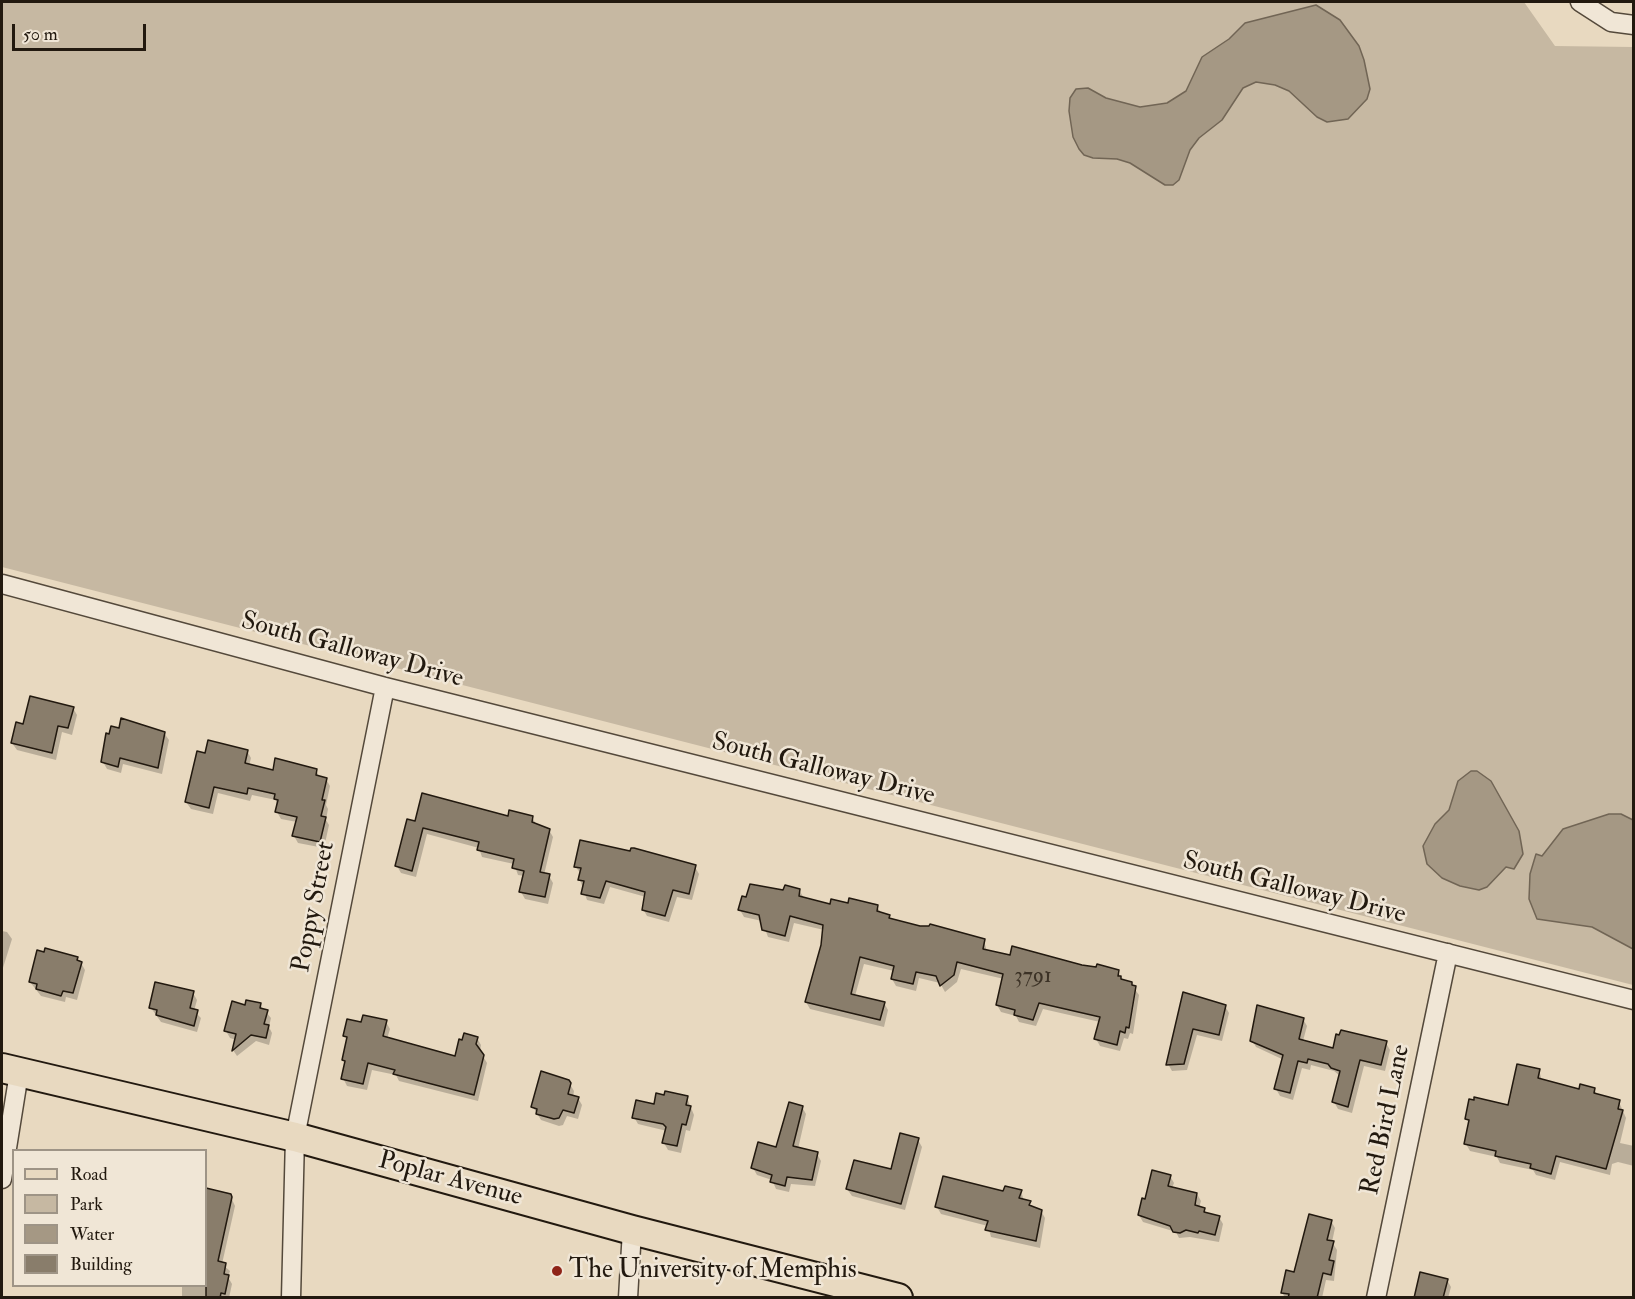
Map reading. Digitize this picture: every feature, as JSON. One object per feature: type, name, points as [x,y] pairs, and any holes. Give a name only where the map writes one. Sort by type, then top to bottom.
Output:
[{"type":"main road","name":"Poplar Avenue","points":[[10,1070],[295,1137],[632,1230],[898,1298]]},
{"type":"street","points":[[1580,2],[1611,22],[1634,25]]},
{"type":"street","name":"South Galloway Drive","points":[[2,584],[385,687],[1634,1000]]},
{"type":"street","name":"Poppy Street","points":[[291,1298],[295,1137],[385,687]]},
{"type":"street","name":"Red Bird Lane","points":[[1376,1298],[1448,953]]},
{"type":"street","points":[[2,1179],[10,1070]]},
{"type":"street","points":[[628,1298],[632,1230]]},
{"type":"green space","points":[[2,2],[1524,2],[1555,46],[1633,47],[1633,985],[2,567]]},
{"type":"water","points":[[1316,5],[1340,20],[1359,46],[1364,60],[1370,89],[1367,99],[1348,119],[1327,122],[1317,117],[1289,91],[1275,85],[1256,82],[1243,88],[1222,120],[1199,138],[1190,150],[1179,180],[1173,185],[1165,185],[1130,163],[1117,159],[1093,158],[1084,155],[1079,149],[1073,137],[1069,111],[1070,98],[1076,89],[1088,88],[1106,98],[1140,107],[1167,103],[1186,91],[1202,57],[1229,39],[1245,23]]},
{"type":"water","points":[[1471,771],[1477,771],[1491,781],[1519,831],[1523,854],[1514,869],[1506,867],[1487,887],[1479,890],[1460,886],[1442,878],[1427,864],[1423,846],[1435,824],[1449,810],[1458,781]]},
{"type":"water","points":[[1609,814],[1621,814],[1633,820],[1633,949],[1592,927],[1537,919],[1529,899],[1530,874],[1536,854],[1542,856],[1563,829]]},
{"type":"building","points":[[30,696],[74,707],[68,728],[58,726],[52,753],[11,743],[16,722],[23,724]]},
{"type":"building","points":[[121,718],[165,732],[158,768],[120,758],[118,767],[101,762],[106,733],[109,734],[111,726],[119,728]]},
{"type":"building","points":[[208,740],[248,750],[245,763],[273,770],[275,758],[317,769],[316,775],[327,778],[321,816],[326,817],[320,842],[292,836],[297,817],[275,812],[278,800],[274,799],[275,794],[248,788],[247,794],[214,787],[209,808],[185,802],[197,751],[205,753]]},
{"type":"building","points":[[422,793],[508,816],[509,810],[533,816],[532,822],[550,829],[540,872],[550,874],[545,897],[519,892],[524,871],[512,868],[514,859],[477,850],[479,842],[423,828],[412,871],[395,866],[407,819],[415,821]]},
{"type":"building","points":[[580,840],[630,851],[634,848],[696,865],[689,894],[673,890],[665,916],[642,910],[645,892],[606,881],[600,898],[581,894],[584,881],[578,880],[581,868],[574,867]]},
{"type":"building","points":[[750,884],[783,890],[785,885],[800,889],[799,896],[830,904],[831,899],[848,903],[849,898],[878,905],[877,911],[890,915],[889,918],[920,926],[930,924],[985,939],[983,949],[1010,955],[1012,946],[1082,965],[1096,967],[1097,964],[1119,970],[1118,976],[1121,976],[1121,979],[1132,982],[1132,985],[1136,986],[1129,1028],[1126,1027],[1125,1033],[1120,1031],[1117,1045],[1094,1039],[1100,1017],[1039,1003],[1033,1020],[1014,1015],[1015,1010],[996,1005],[1003,974],[957,962],[954,975],[940,986],[936,976],[916,972],[913,984],[891,979],[894,966],[860,957],[851,994],[885,1002],[880,1020],[805,1002],[821,945],[823,925],[790,916],[785,936],[762,930],[759,915],[738,910],[742,896],[746,897]]},
{"type":"building","points":[[45,948],[78,957],[77,960],[82,962],[73,993],[63,991],[61,996],[36,989],[37,984],[29,982],[37,950],[44,952]]},
{"type":"building","points":[[155,982],[194,991],[190,1008],[198,1010],[194,1026],[156,1015],[157,1010],[149,1008]]},
{"type":"building","points":[[1183,992],[1226,1005],[1219,1035],[1193,1029],[1184,1064],[1166,1065]]},
{"type":"building","points":[[246,1000],[261,1003],[260,1008],[268,1010],[264,1024],[269,1025],[266,1038],[251,1035],[232,1051],[236,1034],[224,1031],[232,1001],[245,1005]]},
{"type":"building","points":[[1257,1005],[1304,1018],[1299,1039],[1333,1048],[1336,1034],[1339,1035],[1341,1030],[1387,1041],[1381,1065],[1360,1060],[1348,1107],[1332,1102],[1340,1071],[1331,1068],[1328,1064],[1308,1059],[1307,1063],[1298,1061],[1290,1093],[1274,1089],[1283,1055],[1250,1041]]},
{"type":"building","points":[[363,1015],[387,1020],[383,1036],[455,1056],[459,1039],[462,1040],[464,1033],[478,1037],[476,1044],[484,1055],[474,1095],[393,1074],[395,1070],[368,1063],[363,1084],[341,1079],[347,1037],[343,1036],[347,1019],[361,1022]]},
{"type":"building","points":[[1517,1064],[1540,1069],[1538,1078],[1579,1089],[1580,1084],[1595,1088],[1594,1093],[1620,1100],[1618,1109],[1623,1110],[1606,1169],[1556,1156],[1551,1174],[1530,1168],[1531,1164],[1495,1156],[1496,1151],[1464,1144],[1469,1120],[1465,1119],[1469,1099],[1474,1100],[1474,1097],[1508,1105]]},
{"type":"building","points":[[541,1071],[569,1080],[571,1083],[568,1094],[579,1097],[574,1113],[563,1110],[559,1118],[554,1119],[536,1114],[537,1109],[531,1107]]},
{"type":"building","points":[[665,1091],[688,1096],[686,1105],[691,1106],[686,1125],[682,1124],[677,1146],[662,1143],[666,1127],[663,1124],[632,1118],[636,1100],[654,1104],[656,1093],[664,1095]]},
{"type":"building","points":[[789,1102],[803,1106],[793,1146],[818,1152],[812,1180],[787,1177],[785,1186],[770,1182],[772,1175],[751,1168],[758,1142],[776,1147]]},
{"type":"building","points":[[900,1133],[919,1138],[901,1204],[846,1189],[854,1160],[891,1169]]},
{"type":"building","points":[[1152,1170],[1171,1175],[1168,1186],[1197,1193],[1195,1205],[1205,1208],[1204,1212],[1220,1216],[1215,1235],[1186,1230],[1180,1233],[1173,1232],[1170,1226],[1138,1215],[1142,1198],[1145,1199]]},
{"type":"building","points":[[943,1176],[1003,1191],[1005,1186],[1022,1190],[1019,1198],[1031,1201],[1029,1205],[1042,1210],[1036,1241],[985,1230],[988,1221],[935,1207]]},
{"type":"building","points":[[207,1188],[231,1194],[232,1197],[218,1261],[226,1263],[224,1274],[229,1275],[225,1294],[221,1293],[220,1298],[206,1298]]},
{"type":"building","points":[[1309,1214],[1332,1220],[1327,1240],[1334,1241],[1329,1260],[1334,1261],[1331,1275],[1323,1273],[1317,1298],[1288,1298],[1289,1294],[1281,1293],[1286,1270],[1294,1272]]},
{"type":"building","points":[[1420,1272],[1448,1279],[1443,1298],[1414,1298]]},
{"type":"place","name":"The University of Memphis","points":[[557,1271]]}]
